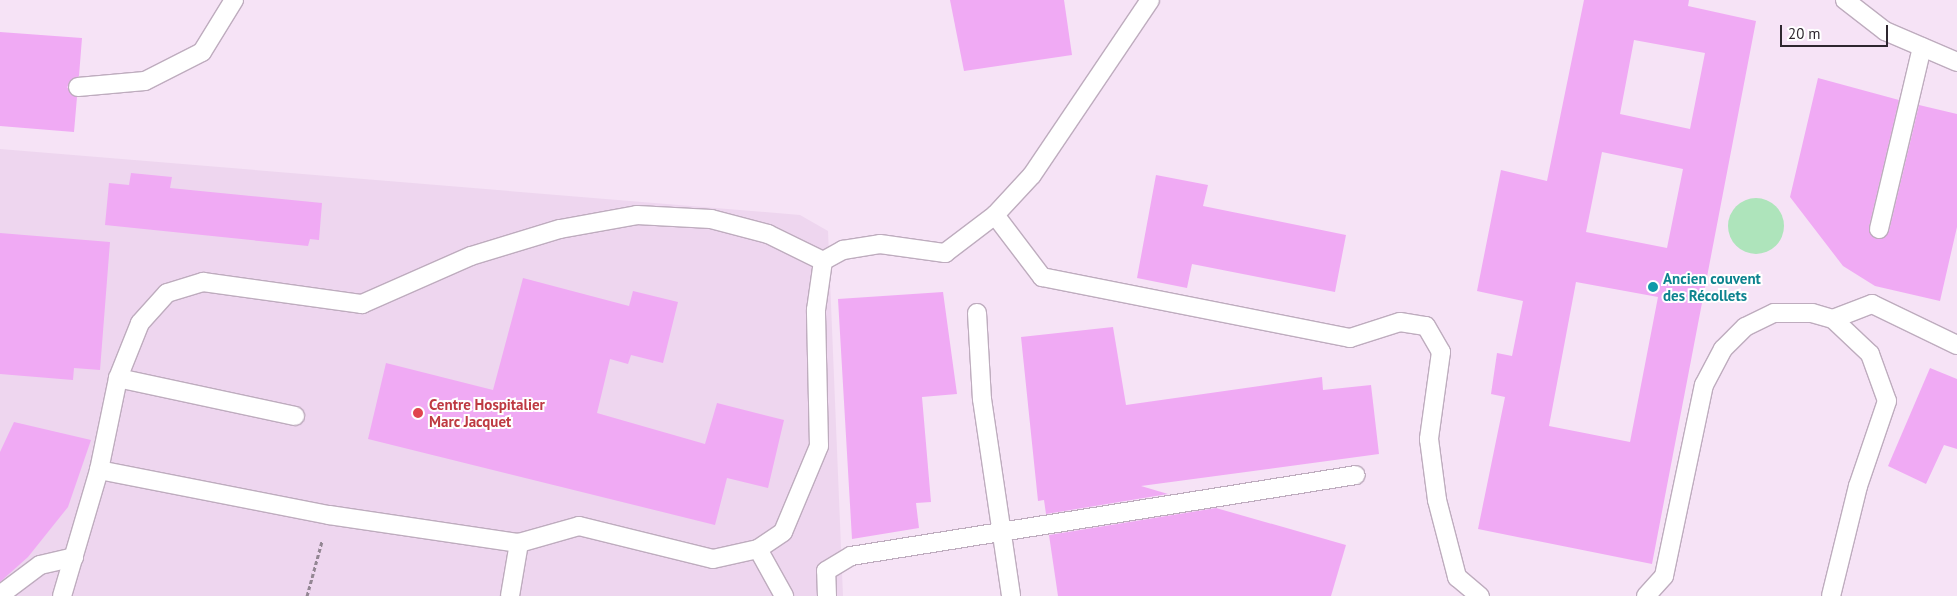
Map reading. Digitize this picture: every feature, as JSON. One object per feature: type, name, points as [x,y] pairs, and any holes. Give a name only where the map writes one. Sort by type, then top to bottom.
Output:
[{"type":"lane","points":[[78,87],[145,81],[202,52],[234,0]]},
{"type":"lane","points":[[823,261],[843,250],[880,244],[945,253],[995,215],[1032,175],[1150,0]]},
{"type":"lane","points":[[1845,0],[1885,31],[1957,62]]},
{"type":"lane","points":[[1879,229],[1922,47]]},
{"type":"lane","points":[[62,596],[99,470],[118,378],[140,323],[167,293],[203,282],[362,304],[471,256],[560,229],[637,215],[711,219],[768,234],[823,261]]},
{"type":"lane","points":[[995,215],[1042,277],[1350,338],[1400,322],[1426,326],[1442,352],[1429,439],[1437,500],[1457,577],[1480,596]]},
{"type":"lane","points":[[99,470],[329,514],[519,543],[579,526],[713,559],[758,549],[783,532],[819,446],[816,310],[823,261]]},
{"type":"lane","points":[[1833,319],[1872,304],[1957,345]]},
{"type":"lane","points":[[1646,596],[1664,576],[1704,385],[1723,349],[1745,327],[1774,313],[1812,312],[1833,319],[1870,354],[1887,401],[1858,486],[1832,596]]},
{"type":"lane","points":[[977,313],[982,399],[1011,596]]},
{"type":"lane","points":[[118,378],[295,416]]},
{"type":"lane","points":[[827,596],[826,571],[851,556],[1002,534],[1356,474]]},
{"type":"lane","points":[[510,596],[519,543]]},
{"type":"lane","points":[[758,549],[784,596]]},
{"type":"lane","points":[[0,595],[40,564],[74,557]]},
{"type":"path","points":[[308,596],[329,514]]},
{"type":"shaded area","name":"Centre Hospitalier Marc Jacquet","points":[[0,149],[800,215],[828,231],[843,596],[0,596]]},
{"type":"green space","points":[[1751,198],[1761,198],[1776,206],[1782,215],[1784,226],[1782,237],[1776,246],[1761,254],[1751,254],[1740,249],[1733,242],[1728,231],[1728,221],[1733,210],[1740,203]]},
{"type":"building","points":[[950,0],[1064,0],[1072,55],[964,71]]},
{"type":"building","name":"Ancien couvent des Récollets","points":[[1584,0],[1689,0],[1688,6],[1756,21],[1652,564],[1478,529],[1505,397],[1491,394],[1497,353],[1512,356],[1523,301],[1477,291],[1501,170],[1547,181]],"holes":[[[1634,40],[1705,53],[1690,129],[1620,114]],[[1602,152],[1683,169],[1667,248],[1586,232]],[[1576,282],[1658,297],[1630,442],[1549,426]]]},
{"type":"building","points":[[0,32],[82,38],[79,76],[67,87],[77,97],[74,132],[0,126]]},
{"type":"building","points":[[1818,78],[1899,100],[1869,227],[1876,239],[1889,231],[1919,105],[1957,114],[1957,227],[1940,301],[1875,286],[1843,266],[1790,197]]},
{"type":"building","points":[[131,173],[172,177],[170,188],[322,203],[319,240],[310,239],[308,246],[105,225],[109,183],[129,185]]},
{"type":"building","points":[[1156,175],[1208,185],[1203,206],[1346,235],[1335,292],[1192,264],[1187,288],[1137,278]]},
{"type":"building","points":[[0,233],[110,242],[100,370],[74,368],[73,380],[0,374]]},
{"type":"building","points":[[523,278],[629,306],[633,291],[678,302],[663,363],[631,355],[628,364],[610,359],[597,413],[705,444],[717,403],[784,420],[768,488],[727,478],[715,525],[368,439],[386,363],[493,390]]},
{"type":"building","points":[[943,292],[957,394],[922,397],[931,502],[916,503],[919,528],[852,539],[838,299]]},
{"type":"building","points":[[1113,327],[1126,405],[1322,377],[1323,390],[1371,385],[1379,454],[1141,486],[1168,494],[1046,514],[1044,500],[1038,501],[1021,337]]},
{"type":"building","points":[[1930,368],[1957,379],[1957,449],[1944,445],[1926,484],[1888,466]]},
{"type":"building","points":[[14,422],[91,440],[68,507],[28,557],[0,582],[0,452]]},
{"type":"building","points":[[1216,508],[1346,545],[1331,596],[1058,596],[1049,535]]},
{"type":"place","name":"Ancien couvent des Récollets","points":[[1653,287]]},
{"type":"place","name":"Centre Hospitalier Marc Jacquet","points":[[418,413]]}]
